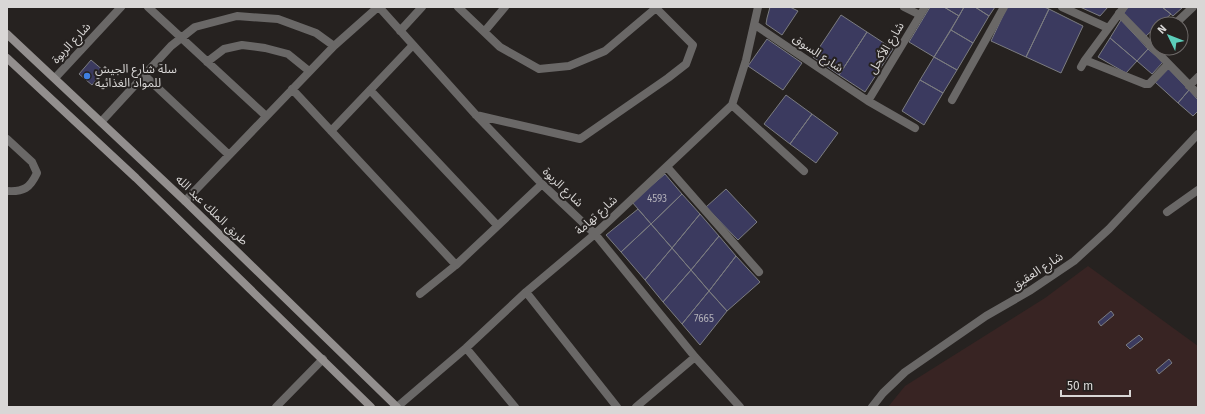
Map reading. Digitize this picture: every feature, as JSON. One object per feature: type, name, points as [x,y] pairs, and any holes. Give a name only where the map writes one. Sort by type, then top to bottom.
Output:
[{"type":"main road","name":"طريق الملك عبد الله","points":[[7,34],[185,201],[397,407]]},
{"type":"main road","points":[[7,58],[136,178],[323,359],[366,405]]},
{"type":"street","name":"شارع الربوة","points":[[55,78],[120,7]]},
{"type":"street","points":[[148,7],[266,116]]},
{"type":"street","points":[[185,201],[334,46],[379,7]]},
{"type":"street","name":"شارع الربوة","points":[[379,7],[476,115],[542,184],[594,234],[695,357],[740,407]]},
{"type":"street","points":[[400,31],[422,7]]},
{"type":"street","points":[[458,7],[500,47],[539,69],[568,66],[605,51],[655,8],[693,45],[686,64],[580,139],[476,115]]},
{"type":"street","points":[[484,32],[505,7]]},
{"type":"street","points":[[758,7],[755,24],[732,106],[804,171]]},
{"type":"street","points":[[904,7],[920,15]]},
{"type":"street","name":"شارع الأكحل","points":[[868,101],[925,7]]},
{"type":"street","points":[[952,100],[1004,7]]},
{"type":"street","points":[[1062,7],[1108,28]]},
{"type":"street","points":[[1183,16],[1193,7]]},
{"type":"street","points":[[1149,45],[1121,10],[1083,63],[1145,84],[1150,84],[1168,64]]},
{"type":"street","points":[[101,122],[171,46],[195,27],[237,16],[278,19],[316,33],[334,46]]},
{"type":"street","name":"شارع السوق","points":[[755,24],[868,101],[916,128]]},
{"type":"street","points":[[207,62],[224,49],[242,45],[264,48],[288,54],[309,71]]},
{"type":"street","points":[[331,131],[413,45]]},
{"type":"street","points":[[1160,56],[1198,94]]},
{"type":"street","points":[[144,75],[229,155]]},
{"type":"street","points":[[1190,86],[1198,77]]},
{"type":"street","points":[[292,89],[456,265]]},
{"type":"street","points":[[370,90],[497,225]]},
{"type":"street","name":"شارع تهامة","points":[[397,407],[466,348],[526,292],[594,234],[732,106]]},
{"type":"street","name":"شارع العقيق","points":[[872,407],[883,393],[905,372],[986,316],[1031,290],[1074,261],[1110,229],[1198,134]]},
{"type":"street","points":[[7,139],[32,162],[37,173],[33,181],[26,189],[16,192],[7,191]]},
{"type":"street","points":[[667,167],[760,272]]},
{"type":"street","points":[[420,294],[456,265],[542,184]]},
{"type":"street","points":[[1168,212],[1198,190]]},
{"type":"street","points":[[526,292],[617,407]]},
{"type":"street","points":[[466,348],[515,407]]},
{"type":"street","points":[[636,407],[695,357]]},
{"type":"street","points":[[276,407],[323,359]]},
{"type":"shaded area","points":[[1088,266],[1198,346],[1198,407],[888,407],[905,386],[1045,298]]},
{"type":"building","points":[[770,7],[790,7],[798,11],[782,35],[766,24]]},
{"type":"building","points":[[930,7],[944,7],[959,16],[934,57],[909,42]]},
{"type":"building","points":[[944,7],[964,7],[959,16]]},
{"type":"building","points":[[964,7],[975,7],[989,16],[973,43],[951,30]]},
{"type":"building","points":[[975,7],[995,7],[989,16]]},
{"type":"building","points":[[1007,7],[1044,7],[1049,9],[1026,57],[991,41]]},
{"type":"building","points":[[1080,7],[1108,7],[1100,16]]},
{"type":"building","points":[[1128,7],[1162,7],[1171,14],[1169,16],[1149,16],[1149,33],[1146,36],[1123,14]]},
{"type":"building","points":[[1162,7],[1183,7],[1173,16]]},
{"type":"building","points":[[1049,9],[1083,26],[1061,73],[1026,57]]},
{"type":"building","points":[[841,15],[867,32],[839,75],[813,57]]},
{"type":"building","points":[[1121,20],[1148,49],[1137,61],[1110,38]]},
{"type":"building","points":[[951,30],[973,43],[957,70],[934,57]]},
{"type":"building","points":[[867,32],[893,49],[865,92],[839,75]]},
{"type":"building","points":[[1110,38],[1137,61],[1126,73],[1098,57]]},
{"type":"building","points":[[767,39],[802,63],[783,90],[748,66]]},
{"type":"building","points":[[1148,49],[1149,56],[1156,56],[1163,62],[1152,74],[1137,61]]},
{"type":"building","points":[[934,57],[957,70],[943,93],[920,80]]},
{"type":"building","points":[[91,60],[104,71],[92,85],[79,74]]},
{"type":"building","points":[[1167,67],[1189,90],[1178,103],[1155,82]]},
{"type":"building","points":[[920,80],[943,93],[924,125],[902,111]]},
{"type":"building","points":[[1189,90],[1198,100],[1198,111],[1193,116],[1178,103]]},
{"type":"building","points":[[786,95],[812,114],[790,144],[764,124]]},
{"type":"building","points":[[812,114],[838,133],[816,163],[790,144]]},
{"type":"building","points":[[665,174],[682,194],[651,224],[632,202]]},
{"type":"building","points":[[726,189],[757,222],[738,240],[706,207]]},
{"type":"building","points":[[682,194],[700,214],[672,248],[651,224]]},
{"type":"building","points":[[638,209],[651,224],[621,252],[606,235]]},
{"type":"building","points":[[700,214],[719,236],[691,270],[672,248]]},
{"type":"building","points":[[651,224],[672,248],[645,280],[621,252]]},
{"type":"building","points":[[719,236],[736,256],[709,291],[691,270]]},
{"type":"building","points":[[672,248],[691,270],[663,302],[645,280]]},
{"type":"building","points":[[736,256],[760,282],[727,311],[709,291]]},
{"type":"building","points":[[691,270],[709,291],[682,324],[663,302]]},
{"type":"building","points":[[709,291],[727,311],[700,345],[682,324]]},
{"type":"building","points":[[1111,311],[1114,315],[1101,326],[1098,322]]},
{"type":"building","points":[[1139,335],[1143,339],[1130,349],[1126,345]]},
{"type":"building","points":[[1169,359],[1172,363],[1159,374],[1156,370]]},
{"type":"place","name":"سلة شارع الجيش للمواد الغذائية","points":[[87,76]]}]
